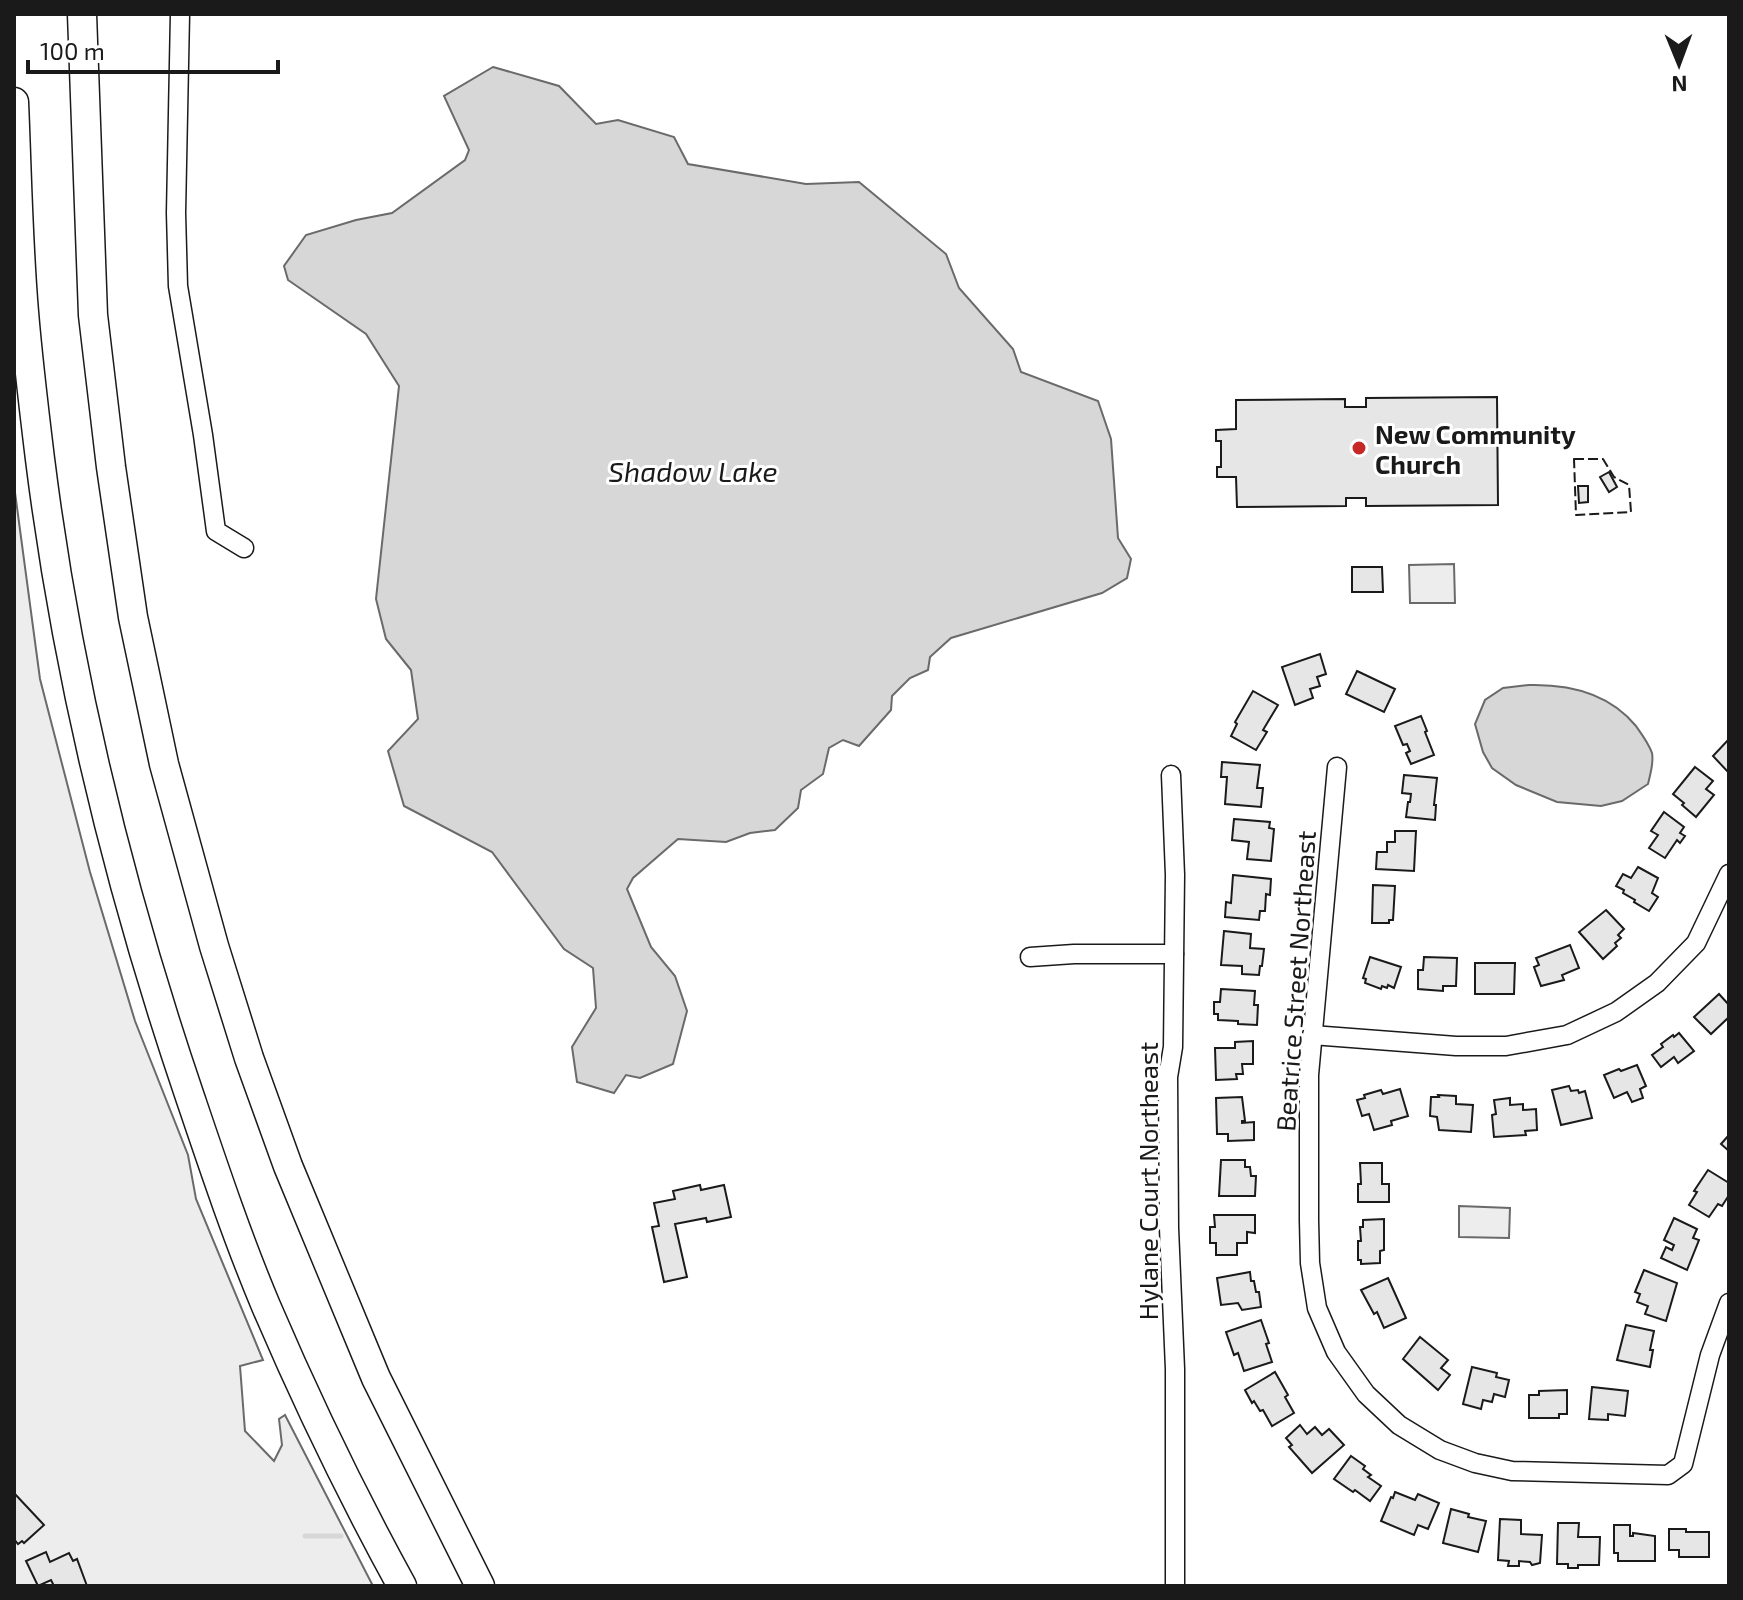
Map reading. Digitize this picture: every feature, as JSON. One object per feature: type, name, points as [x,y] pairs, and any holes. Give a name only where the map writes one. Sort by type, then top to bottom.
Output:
[{"type":"highway","points":[[82,14],[93,315],[133,617],[164,764],[214,946],[249,1058],[288,1166],[376,1378],[480,1586]]},
{"type":"highway","points":[[14,102],[24,310],[47,505],[81,702],[139,941],[211,1160],[265,1304],[361,1511],[402,1586]]},
{"type":"street","points":[[180,14],[176,197],[178,286],[216,531],[244,548]]},
{"type":"street","name":"Beatrice Street Northeast","points":[[1337,767],[1309,1075],[1310,1263],[1317,1308],[1336,1352],[1366,1394],[1399,1425],[1440,1450],[1475,1463],[1512,1471],[1668,1475],[1683,1464],[1710,1355],[1729,1303]]},
{"type":"street","name":"Hylane Court Northeast","points":[[1171,775],[1175,875],[1173,1047],[1168,1077],[1169,1228],[1175,1369],[1175,1586]]},
{"type":"street","points":[[1312,1035],[1468,1046],[1506,1046],[1567,1035],[1616,1012],[1657,983],[1696,943],[1729,874]]},
{"type":"street","points":[[1030,957],[1174,954]]},
{"type":"shaded area","points":[[14,485],[40,679],[90,872],[135,1021],[188,1155],[196,1199],[263,1360],[240,1366],[245,1431],[274,1461],[282,1445],[279,1419],[285,1415],[373,1586],[14,1586]]},
{"type":"shaded area","points":[[1454,564],[1455,603],[1410,603],[1409,565]]},
{"type":"shaded area","points":[[1459,1206],[1510,1208],[1509,1238],[1459,1237]]},
{"type":"water","name":"Shadow Lake","points":[[493,67],[559,86],[596,124],[618,120],[674,137],[688,164],[806,184],[859,182],[946,254],[959,288],[1013,349],[1021,372],[1098,401],[1111,439],[1118,538],[1131,559],[1127,578],[1102,593],[951,638],[930,657],[928,670],[910,678],[892,696],[891,710],[859,746],[843,740],[829,748],[823,774],[801,790],[798,808],[775,830],[750,833],[726,842],[678,839],[633,878],[627,889],[651,947],[675,976],[687,1011],[673,1064],[640,1078],[626,1075],[614,1093],[577,1082],[572,1047],[596,1008],[593,968],[564,949],[492,852],[404,806],[388,751],[418,719],[411,670],[386,639],[376,599],[399,386],[366,334],[288,280],[284,266],[306,235],[392,213],[465,160],[469,150],[444,96]]},
{"type":"water","points":[[1559,686],[1588,693],[1625,715],[1636,726],[1652,753],[1648,784],[1622,801],[1601,806],[1557,802],[1516,785],[1492,768],[1483,752],[1475,724],[1485,700],[1503,688]]},
{"type":"building","name":"New Community Church","points":[[1497,397],[1498,505],[1366,506],[1366,498],[1346,498],[1346,506],[1237,507],[1236,477],[1217,477],[1217,467],[1221,467],[1221,441],[1216,441],[1216,430],[1236,429],[1236,400],[1345,399],[1345,407],[1366,407],[1366,398]]},
{"type":"building","points":[[1609,472],[1617,487],[1609,492],[1600,477]]},
{"type":"building","points":[[1578,486],[1588,486],[1588,502],[1579,503]]},
{"type":"building","points":[[1352,567],[1382,567],[1383,592],[1352,592]]},
{"type":"building","points":[[1320,654],[1326,674],[1317,677],[1320,686],[1310,689],[1313,698],[1295,705],[1282,667]]},
{"type":"building","points":[[1357,671],[1395,689],[1384,712],[1346,694]]},
{"type":"building","points":[[1253,691],[1278,705],[1263,730],[1267,732],[1256,750],[1231,736],[1237,724],[1235,722]]},
{"type":"building","points":[[1421,716],[1434,755],[1411,764],[1406,753],[1410,751],[1407,744],[1403,745],[1395,726]]},
{"type":"building","points":[[1729,739],[1729,773],[1713,756]]},
{"type":"building","points":[[1222,762],[1260,765],[1257,788],[1263,788],[1261,807],[1225,804],[1227,777],[1221,777]]},
{"type":"building","points":[[1695,767],[1713,781],[1706,789],[1714,795],[1696,817],[1673,794]]},
{"type":"building","points":[[1404,775],[1437,778],[1435,820],[1406,817],[1411,794],[1402,793]]},
{"type":"building","points":[[1664,812],[1684,827],[1680,833],[1685,836],[1680,843],[1677,840],[1665,858],[1649,848],[1658,835],[1651,831]]},
{"type":"building","points":[[1234,819],[1270,822],[1269,828],[1274,829],[1271,861],[1247,859],[1249,842],[1232,840]]},
{"type":"building","points":[[1395,831],[1416,831],[1414,871],[1376,869],[1377,852],[1387,852],[1387,842],[1395,842]]},
{"type":"building","points":[[1638,867],[1658,878],[1652,893],[1658,897],[1649,911],[1616,886],[1623,874],[1631,878]]},
{"type":"building","points":[[1233,875],[1271,879],[1270,895],[1266,894],[1265,911],[1260,911],[1259,920],[1225,917],[1226,902],[1231,903]]},
{"type":"building","points":[[1373,885],[1395,886],[1393,920],[1389,923],[1372,923]]},
{"type":"building","points":[[1606,910],[1624,929],[1618,935],[1621,938],[1615,943],[1617,946],[1603,959],[1579,932]]},
{"type":"building","points":[[1224,931],[1251,934],[1250,948],[1264,949],[1259,975],[1242,974],[1242,966],[1221,965]]},
{"type":"building","points":[[1570,945],[1579,968],[1562,975],[1564,980],[1541,986],[1534,967],[1539,965],[1536,958]]},
{"type":"building","points":[[1370,957],[1401,967],[1394,988],[1388,985],[1381,989],[1365,983],[1366,979],[1363,978]]},
{"type":"building","points":[[1424,957],[1457,958],[1456,986],[1443,986],[1443,991],[1418,989],[1418,970],[1423,970]]},
{"type":"building","points":[[1475,963],[1515,963],[1514,994],[1475,994]]},
{"type":"building","points":[[1221,989],[1255,991],[1257,1025],[1218,1020],[1218,1014],[1214,1014],[1214,1002],[1220,1002]]},
{"type":"building","points":[[1719,994],[1729,1005],[1729,1017],[1711,1034],[1694,1017]]},
{"type":"building","points":[[1679,1033],[1694,1051],[1678,1063],[1674,1057],[1661,1067],[1652,1055],[1663,1047],[1661,1044]]},
{"type":"building","points":[[1253,1041],[1253,1064],[1242,1064],[1243,1074],[1236,1074],[1237,1079],[1216,1080],[1215,1048],[1235,1048],[1235,1042]]},
{"type":"building","points":[[1637,1065],[1646,1086],[1640,1089],[1643,1098],[1632,1102],[1627,1092],[1614,1098],[1604,1075]]},
{"type":"building","points":[[1569,1086],[1571,1091],[1585,1091],[1592,1118],[1561,1125],[1552,1090]]},
{"type":"building","points":[[1400,1089],[1408,1116],[1374,1130],[1369,1114],[1362,1116],[1357,1100],[1381,1090],[1383,1094]]},
{"type":"building","points":[[1456,1096],[1456,1104],[1473,1105],[1471,1132],[1439,1130],[1437,1117],[1430,1116],[1431,1097]]},
{"type":"building","points":[[1242,1097],[1245,1121],[1242,1123],[1254,1122],[1254,1140],[1228,1141],[1228,1134],[1217,1134],[1216,1098]]},
{"type":"building","points":[[1510,1098],[1510,1105],[1523,1104],[1523,1110],[1536,1109],[1537,1130],[1525,1131],[1526,1135],[1494,1137],[1494,1100]]},
{"type":"building","points":[[1729,1135],[1729,1151],[1721,1144]]},
{"type":"building","points":[[1221,1160],[1245,1160],[1245,1167],[1250,1167],[1251,1176],[1256,1176],[1255,1196],[1219,1196]]},
{"type":"building","points":[[1360,1163],[1382,1163],[1382,1184],[1389,1184],[1389,1202],[1358,1202]]},
{"type":"building","points":[[1708,1170],[1729,1183],[1729,1195],[1709,1217],[1689,1205]]},
{"type":"building","points":[[700,1185],[701,1190],[724,1185],[731,1217],[675,1224],[687,1277],[664,1282],[652,1227],[659,1226],[654,1203],[675,1199],[673,1191]]},
{"type":"building","points":[[1214,1215],[1255,1215],[1255,1233],[1247,1232],[1247,1243],[1237,1243],[1237,1255],[1216,1255],[1216,1243],[1210,1243],[1210,1227],[1215,1227]]},
{"type":"building","points":[[1674,1218],[1697,1229],[1693,1238],[1699,1240],[1687,1270],[1661,1258],[1666,1247],[1672,1250],[1674,1245],[1664,1240]]},
{"type":"building","points":[[1384,1219],[1384,1250],[1380,1251],[1380,1263],[1361,1264],[1358,1260],[1358,1241],[1361,1241],[1363,1220]]},
{"type":"building","points":[[1644,1270],[1677,1283],[1666,1321],[1645,1314],[1648,1306],[1637,1302],[1640,1294],[1635,1292]]},
{"type":"building","points":[[1250,1272],[1251,1281],[1254,1281],[1256,1292],[1259,1292],[1261,1307],[1242,1310],[1238,1303],[1221,1305],[1217,1278]]},
{"type":"building","points":[[1388,1278],[1406,1318],[1384,1328],[1361,1290]]},
{"type":"building","points":[[1261,1320],[1272,1362],[1244,1371],[1226,1332]]},
{"type":"building","points":[[1626,1325],[1654,1331],[1650,1367],[1617,1360]]},
{"type":"building","points":[[1420,1337],[1448,1360],[1441,1368],[1450,1375],[1438,1390],[1403,1359]]},
{"type":"building","points":[[1472,1367],[1497,1373],[1496,1377],[1509,1380],[1505,1397],[1494,1394],[1492,1402],[1483,1400],[1481,1409],[1463,1404]]},
{"type":"building","points":[[1275,1372],[1294,1413],[1272,1426],[1263,1410],[1260,1411],[1254,1401],[1252,1403],[1245,1390]]},
{"type":"building","points":[[1592,1387],[1628,1391],[1625,1416],[1608,1414],[1608,1420],[1589,1419]]},
{"type":"building","points":[[1567,1390],[1567,1414],[1559,1414],[1559,1418],[1529,1418],[1529,1395],[1539,1395],[1539,1391]]},
{"type":"building","points":[[1300,1425],[1307,1434],[1315,1427],[1322,1435],[1329,1429],[1344,1445],[1312,1473],[1289,1447],[1292,1445],[1286,1438]]},
{"type":"building","points":[[1351,1456],[1365,1466],[1363,1469],[1371,1475],[1368,1477],[1381,1486],[1370,1501],[1334,1479]]},
{"type":"building","points":[[1395,1492],[1415,1500],[1418,1494],[1439,1503],[1428,1529],[1418,1525],[1414,1535],[1381,1521]]},
{"type":"building","points":[[14,1493],[44,1525],[24,1543],[18,1544],[14,1539]]},
{"type":"building","points":[[1451,1509],[1486,1521],[1478,1552],[1443,1543]]},
{"type":"building","points":[[1500,1519],[1521,1520],[1521,1534],[1542,1535],[1540,1563],[1532,1565],[1519,1561],[1519,1566],[1508,1566],[1509,1561],[1498,1560]]},
{"type":"building","points":[[1558,1523],[1579,1523],[1578,1537],[1600,1537],[1599,1565],[1568,1568],[1568,1564],[1557,1564]]},
{"type":"building","points":[[1614,1525],[1630,1525],[1630,1536],[1633,1533],[1655,1536],[1655,1561],[1618,1561],[1618,1553],[1614,1553]]},
{"type":"building","points":[[1669,1529],[1709,1532],[1709,1557],[1679,1557],[1679,1550],[1669,1550]]},
{"type":"building","points":[[46,1552],[50,1562],[69,1553],[73,1561],[77,1559],[87,1586],[54,1586],[51,1580],[38,1586],[26,1561]]},
{"type":"waterway","points":[[305,1536],[341,1536]]},
{"type":"fence","points":[[1574,459],[1603,459],[1614,477],[1629,485],[1631,512],[1576,515],[1574,459]]},
{"type":"place","name":"New Community Church","points":[[1359,448]]}]
